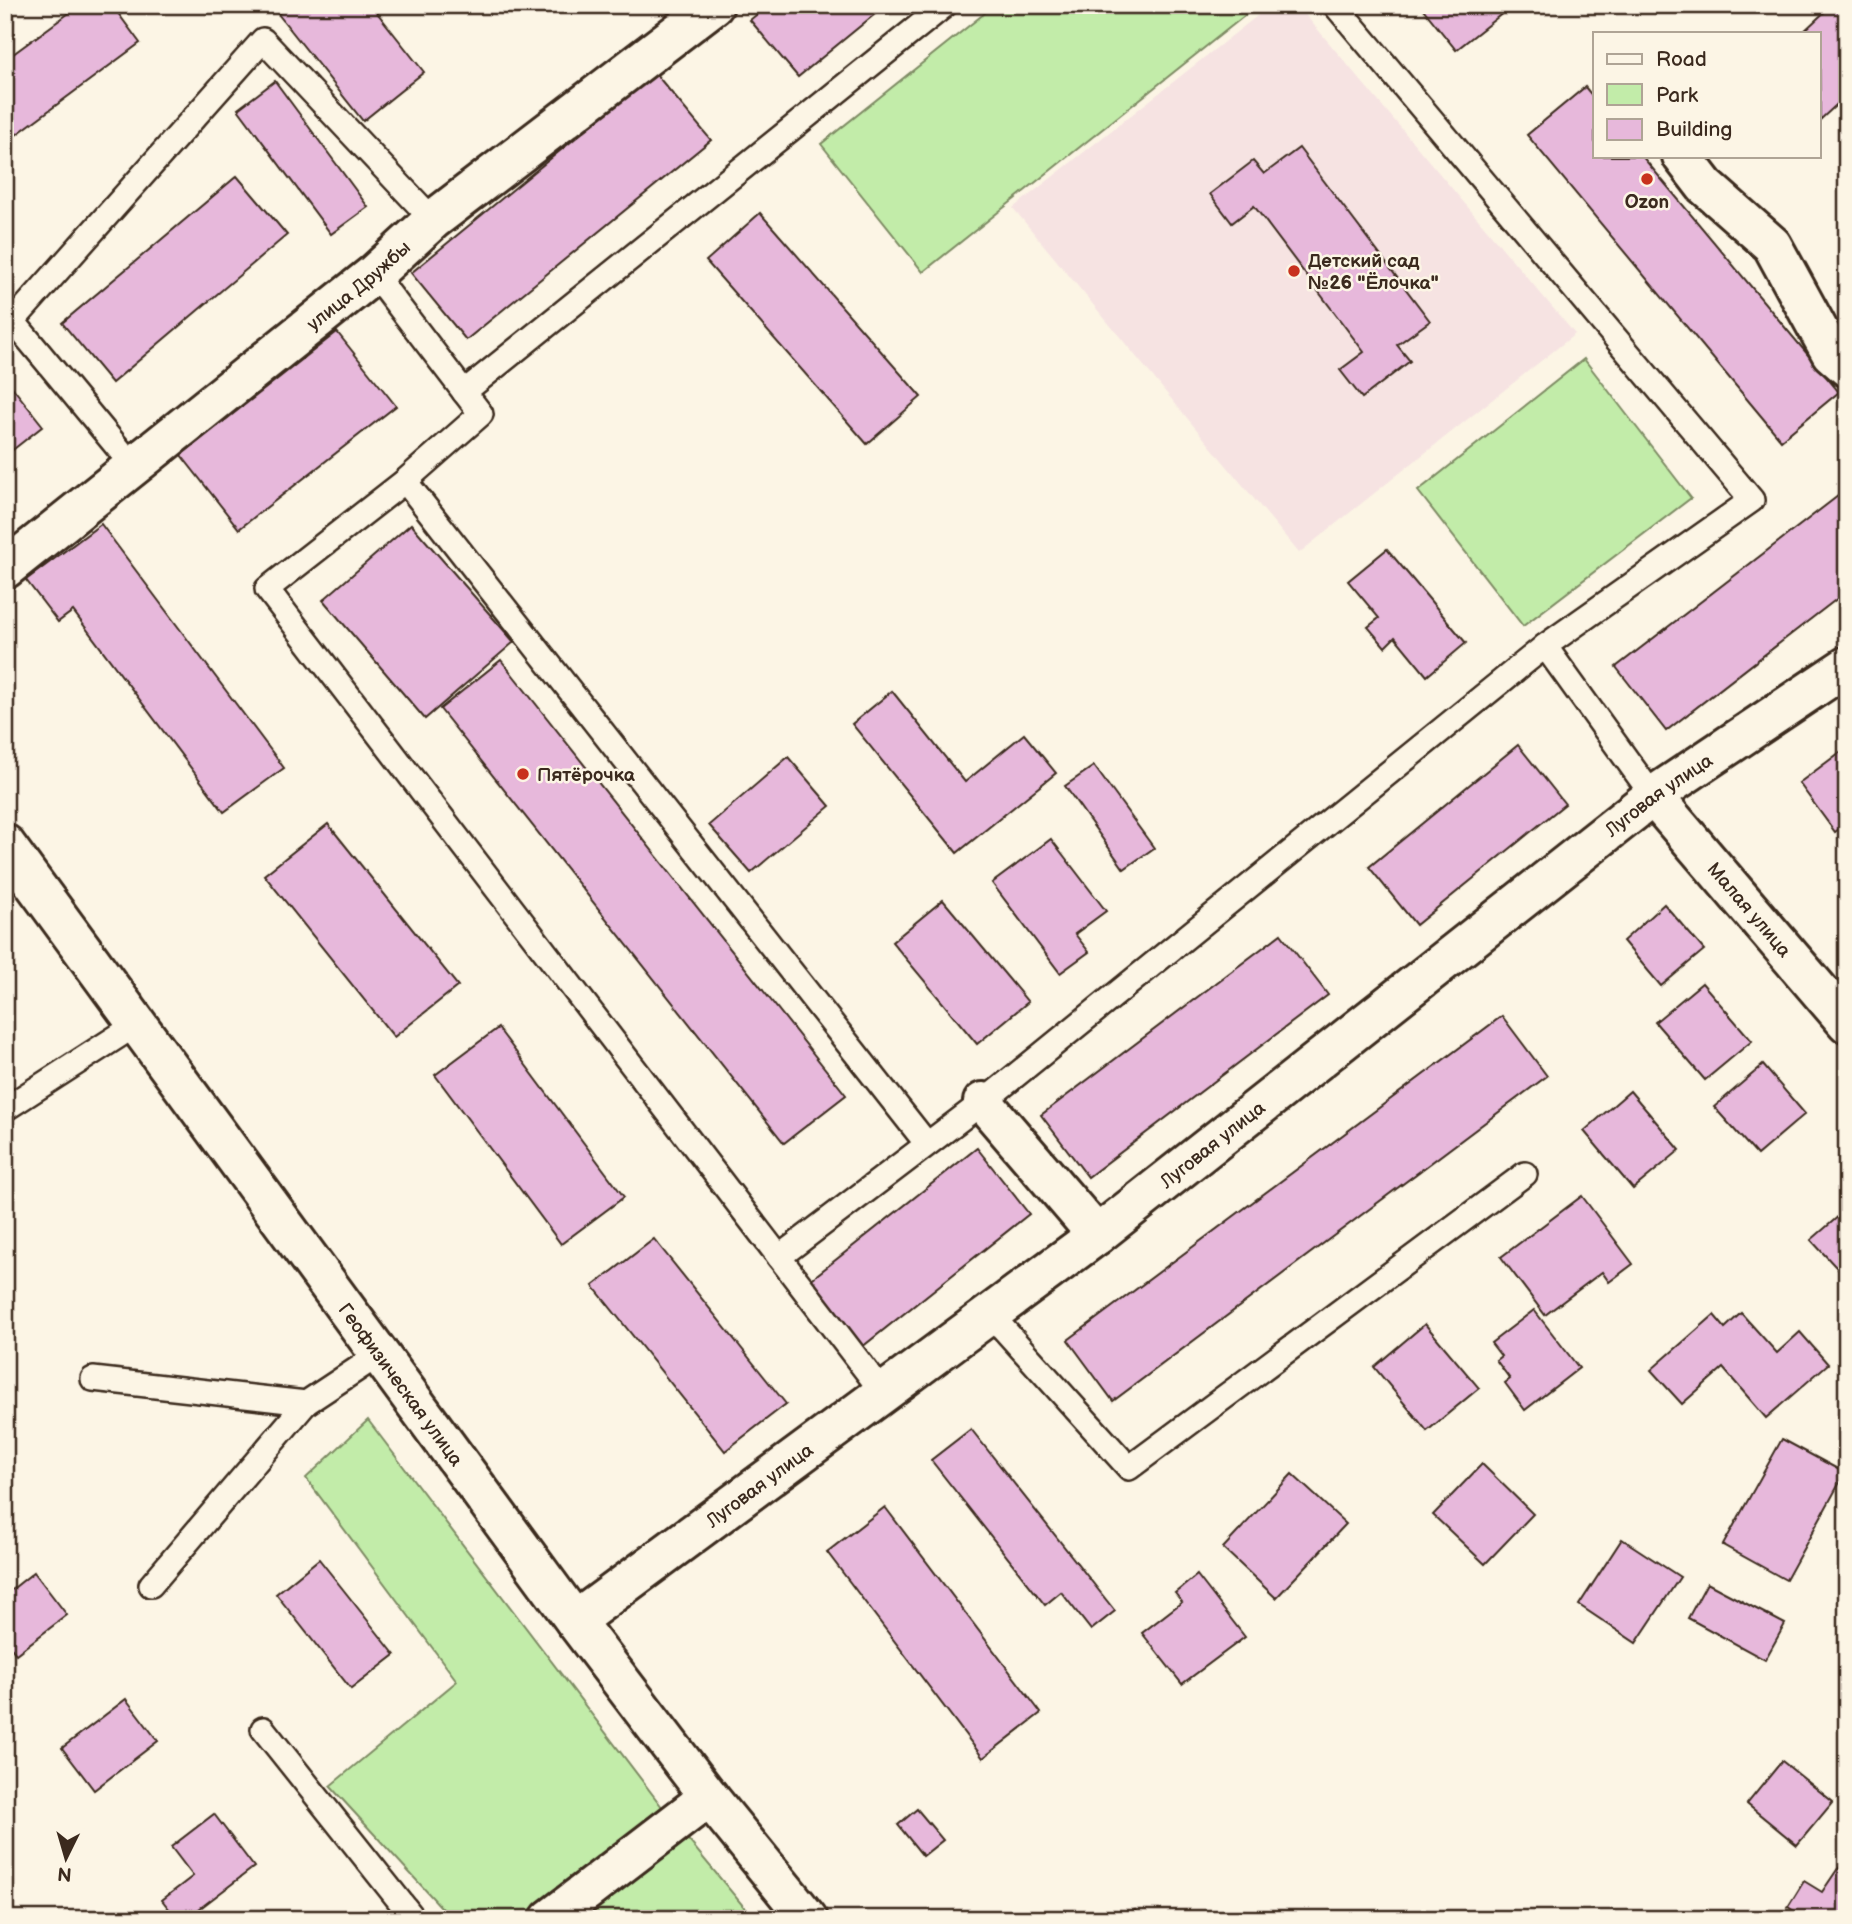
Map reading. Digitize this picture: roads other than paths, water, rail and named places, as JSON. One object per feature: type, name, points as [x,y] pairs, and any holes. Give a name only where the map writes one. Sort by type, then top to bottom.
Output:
[{"type":"street","name":"улица Дружбы","points":[[5,569],[374,274],[433,220],[715,5]]},
{"type":"street","points":[[1684,158],[1705,186],[1772,245],[1831,353],[1847,367]]},
{"type":"street","name":"Луговая улица","points":[[575,1621],[1097,1235],[1653,796],[1847,666]]},
{"type":"street","name":"Малая улица","points":[[1653,796],[1847,1023]]},
{"type":"street","name":"Геофизическая улица","points":[[5,844],[575,1621],[709,1797],[808,1919]]},
{"type":"street","points":[[983,1102],[1097,1235]]},
{"type":"street","points":[[550,1919],[709,1797]]},
{"type":"lane","points":[[464,392],[946,5]]},
{"type":"lane","points":[[779,1257],[983,1102],[1545,646],[1752,500],[1335,5]]},
{"type":"lane","points":[[133,466],[13,321],[262,40],[433,220]]},
{"type":"lane","points":[[374,274],[481,414],[405,481],[267,589],[884,1394]]},
{"type":"lane","points":[[405,481],[927,1144]]},
{"type":"lane","points":[[1545,646],[1653,796]]},
{"type":"lane","points":[[5,1109],[137,1024]]},
{"type":"lane","points":[[991,1315],[1129,1468],[1525,1174]]},
{"type":"lane","points":[[151,1585],[306,1403],[380,1354]]},
{"type":"lane","points":[[93,1380],[306,1403]]},
{"type":"lane","points":[[263,1729],[414,1919]]},
{"type":"place","name":"Ozon","points":[[1647,179]]},
{"type":"place","name":"Детский сад №26 \"Ёлочка\"","points":[[1294,271]]},
{"type":"place","name":"Пятёрочка","points":[[523,774]]}]
